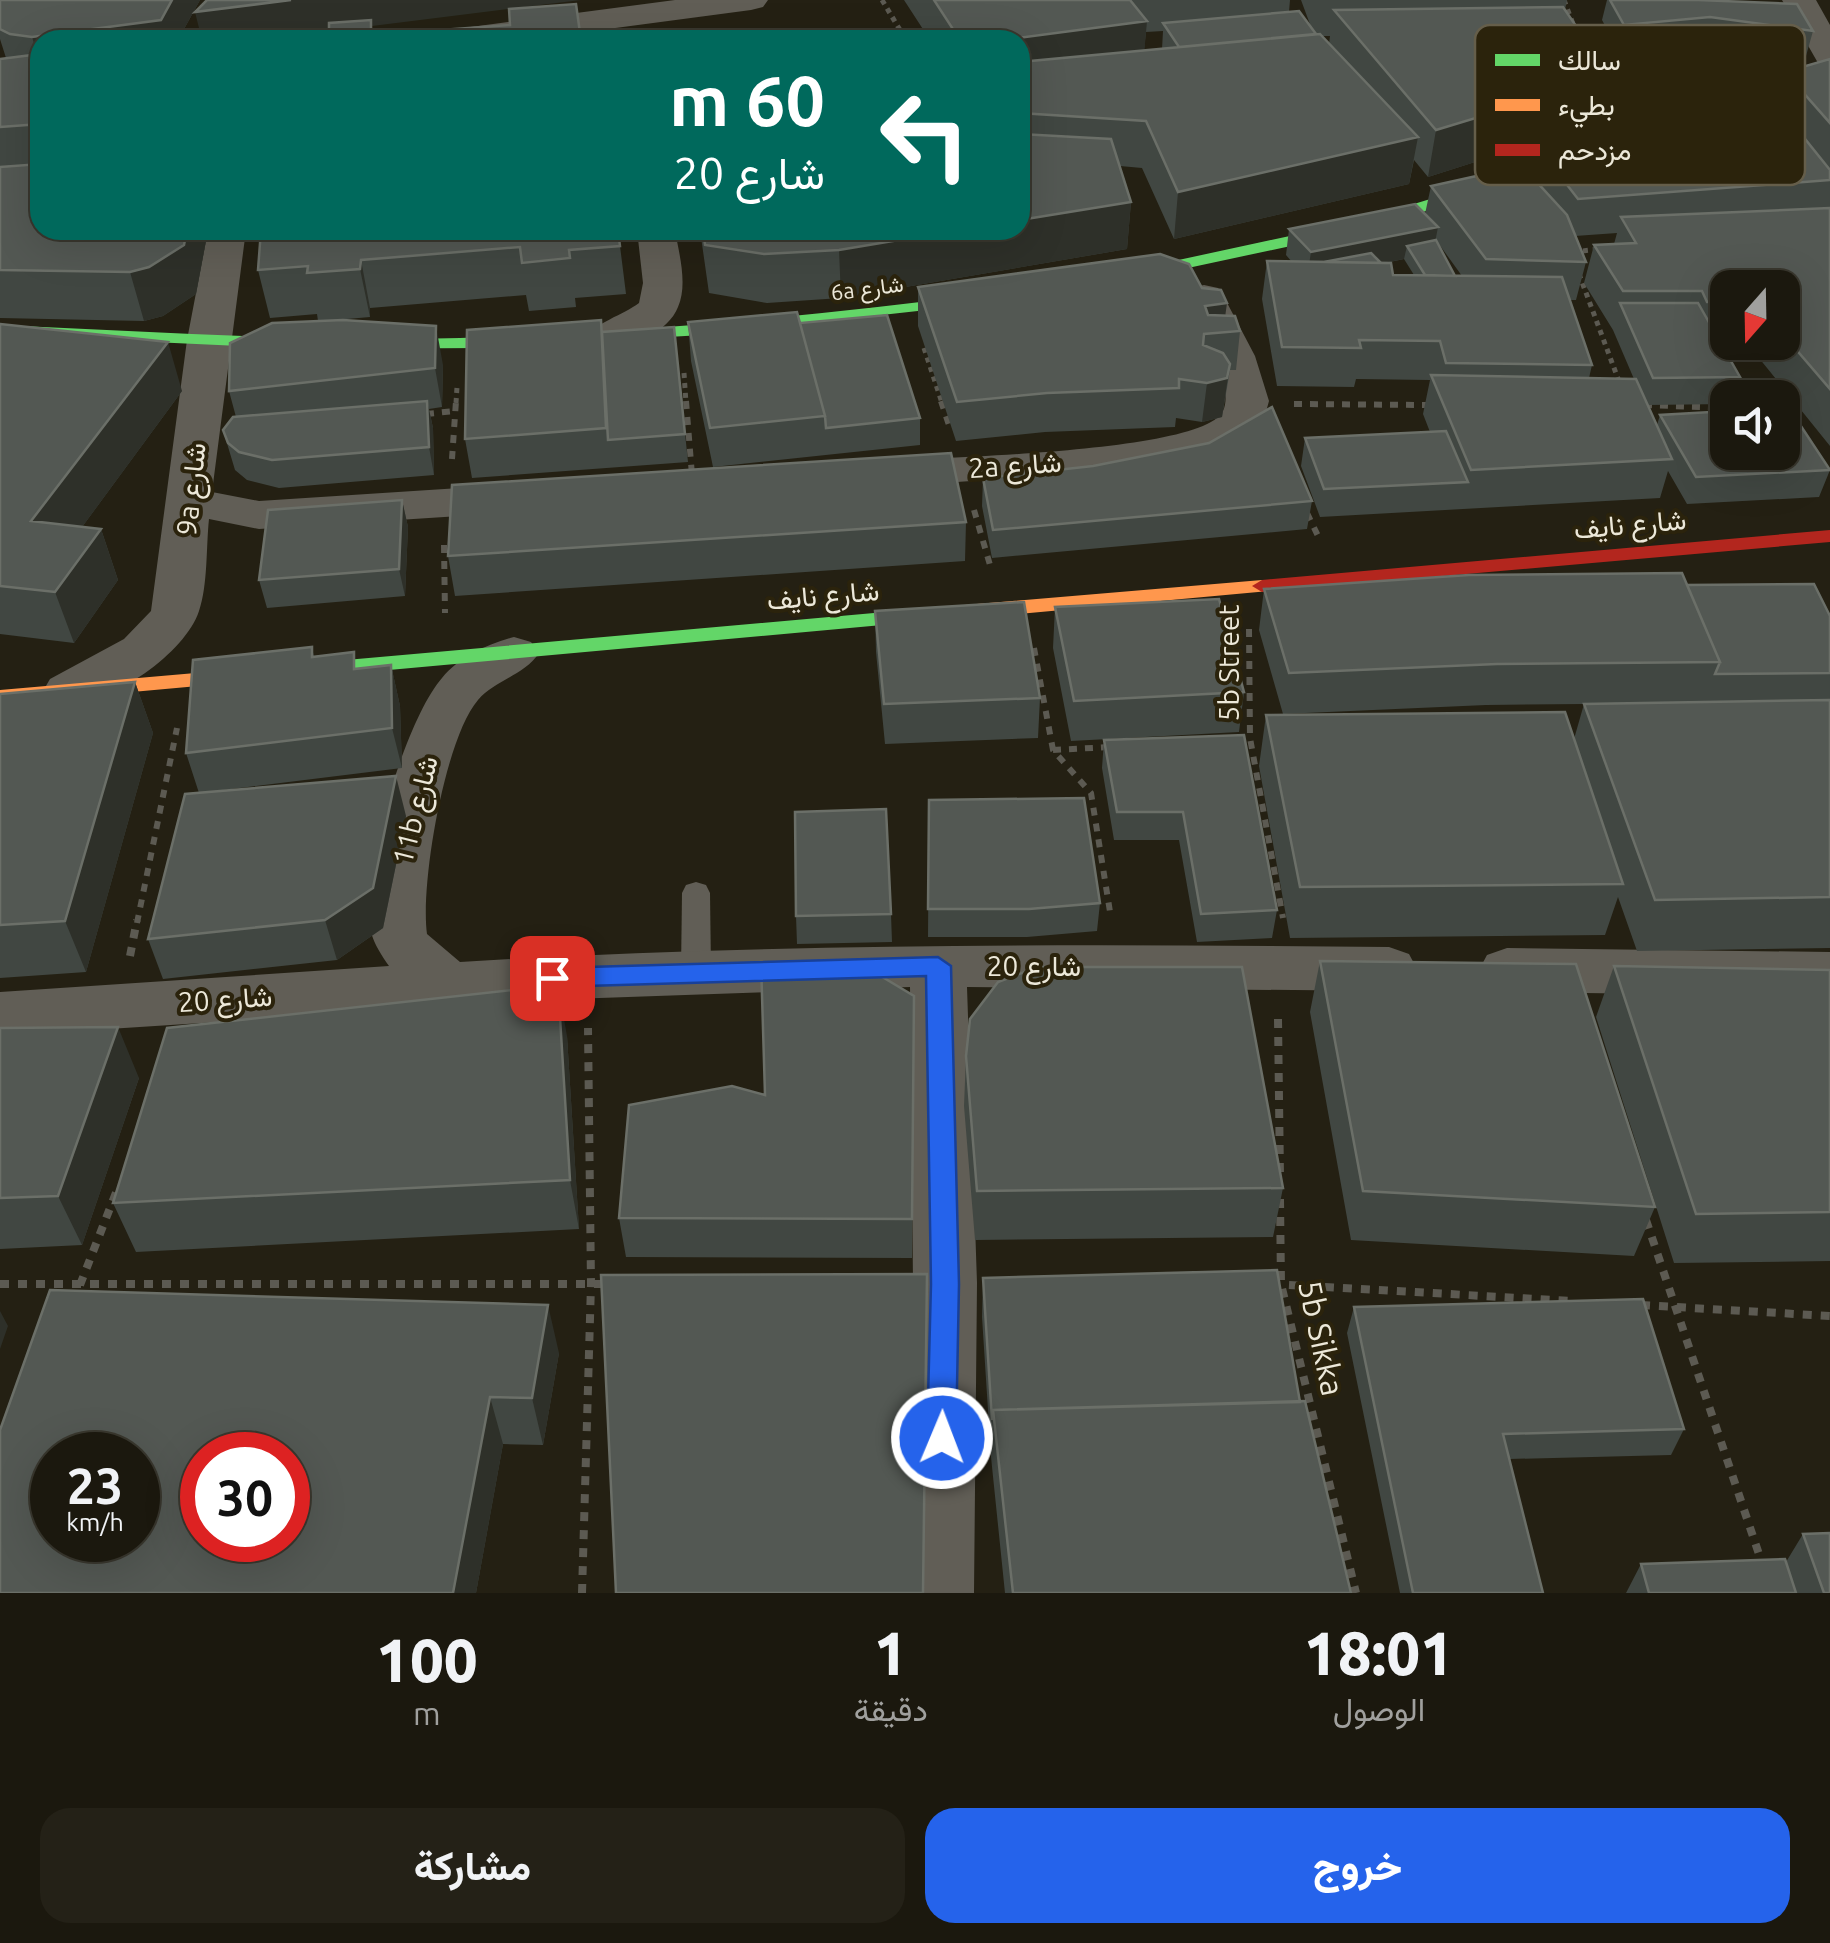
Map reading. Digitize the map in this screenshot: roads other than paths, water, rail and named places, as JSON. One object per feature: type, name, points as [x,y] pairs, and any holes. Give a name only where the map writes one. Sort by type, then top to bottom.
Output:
[{"type":"street","points":[[527,30],[751,0]]},
{"type":"street","points":[[1802,15],[1830,56]]},
{"type":"street","points":[[582,23],[614,30]]},
{"type":"street","points":[[1805,83],[1830,74]]},
{"type":"street","points":[[1101,281],[1435,206],[1500,185]]},
{"type":"street","name":"9a شارع","points":[[68,691],[120,667],[160,636],[176,612],[208,340],[224,240]]},
{"type":"street","points":[[606,338],[645,320],[658,308],[663,282],[657,240]]},
{"type":"street","name":"2a شارع","points":[[847,476],[1196,449],[1227,434],[1246,414],[1250,391],[1188,264]]},
{"type":"street","name":"6a شارع","points":[[0,330],[408,344],[606,338],[1008,296]]},
{"type":"street","points":[[190,501],[259,515],[558,496]]},
{"type":"street","name":"شارع نايف","points":[[0,697],[1830,536]]},
{"type":"street","name":"11b شارع","points":[[447,982],[418,962],[400,936],[393,908],[398,878],[441,715],[458,690],[483,669],[514,652]]},
{"type":"street","points":[[938,966],[945,1284],[938,1593]]},
{"type":"street","name":"شارع 20","points":[[0,1014],[447,982],[938,966],[1830,974]]},
{"type":"lane","points":[[696,893],[696,972]]}]
